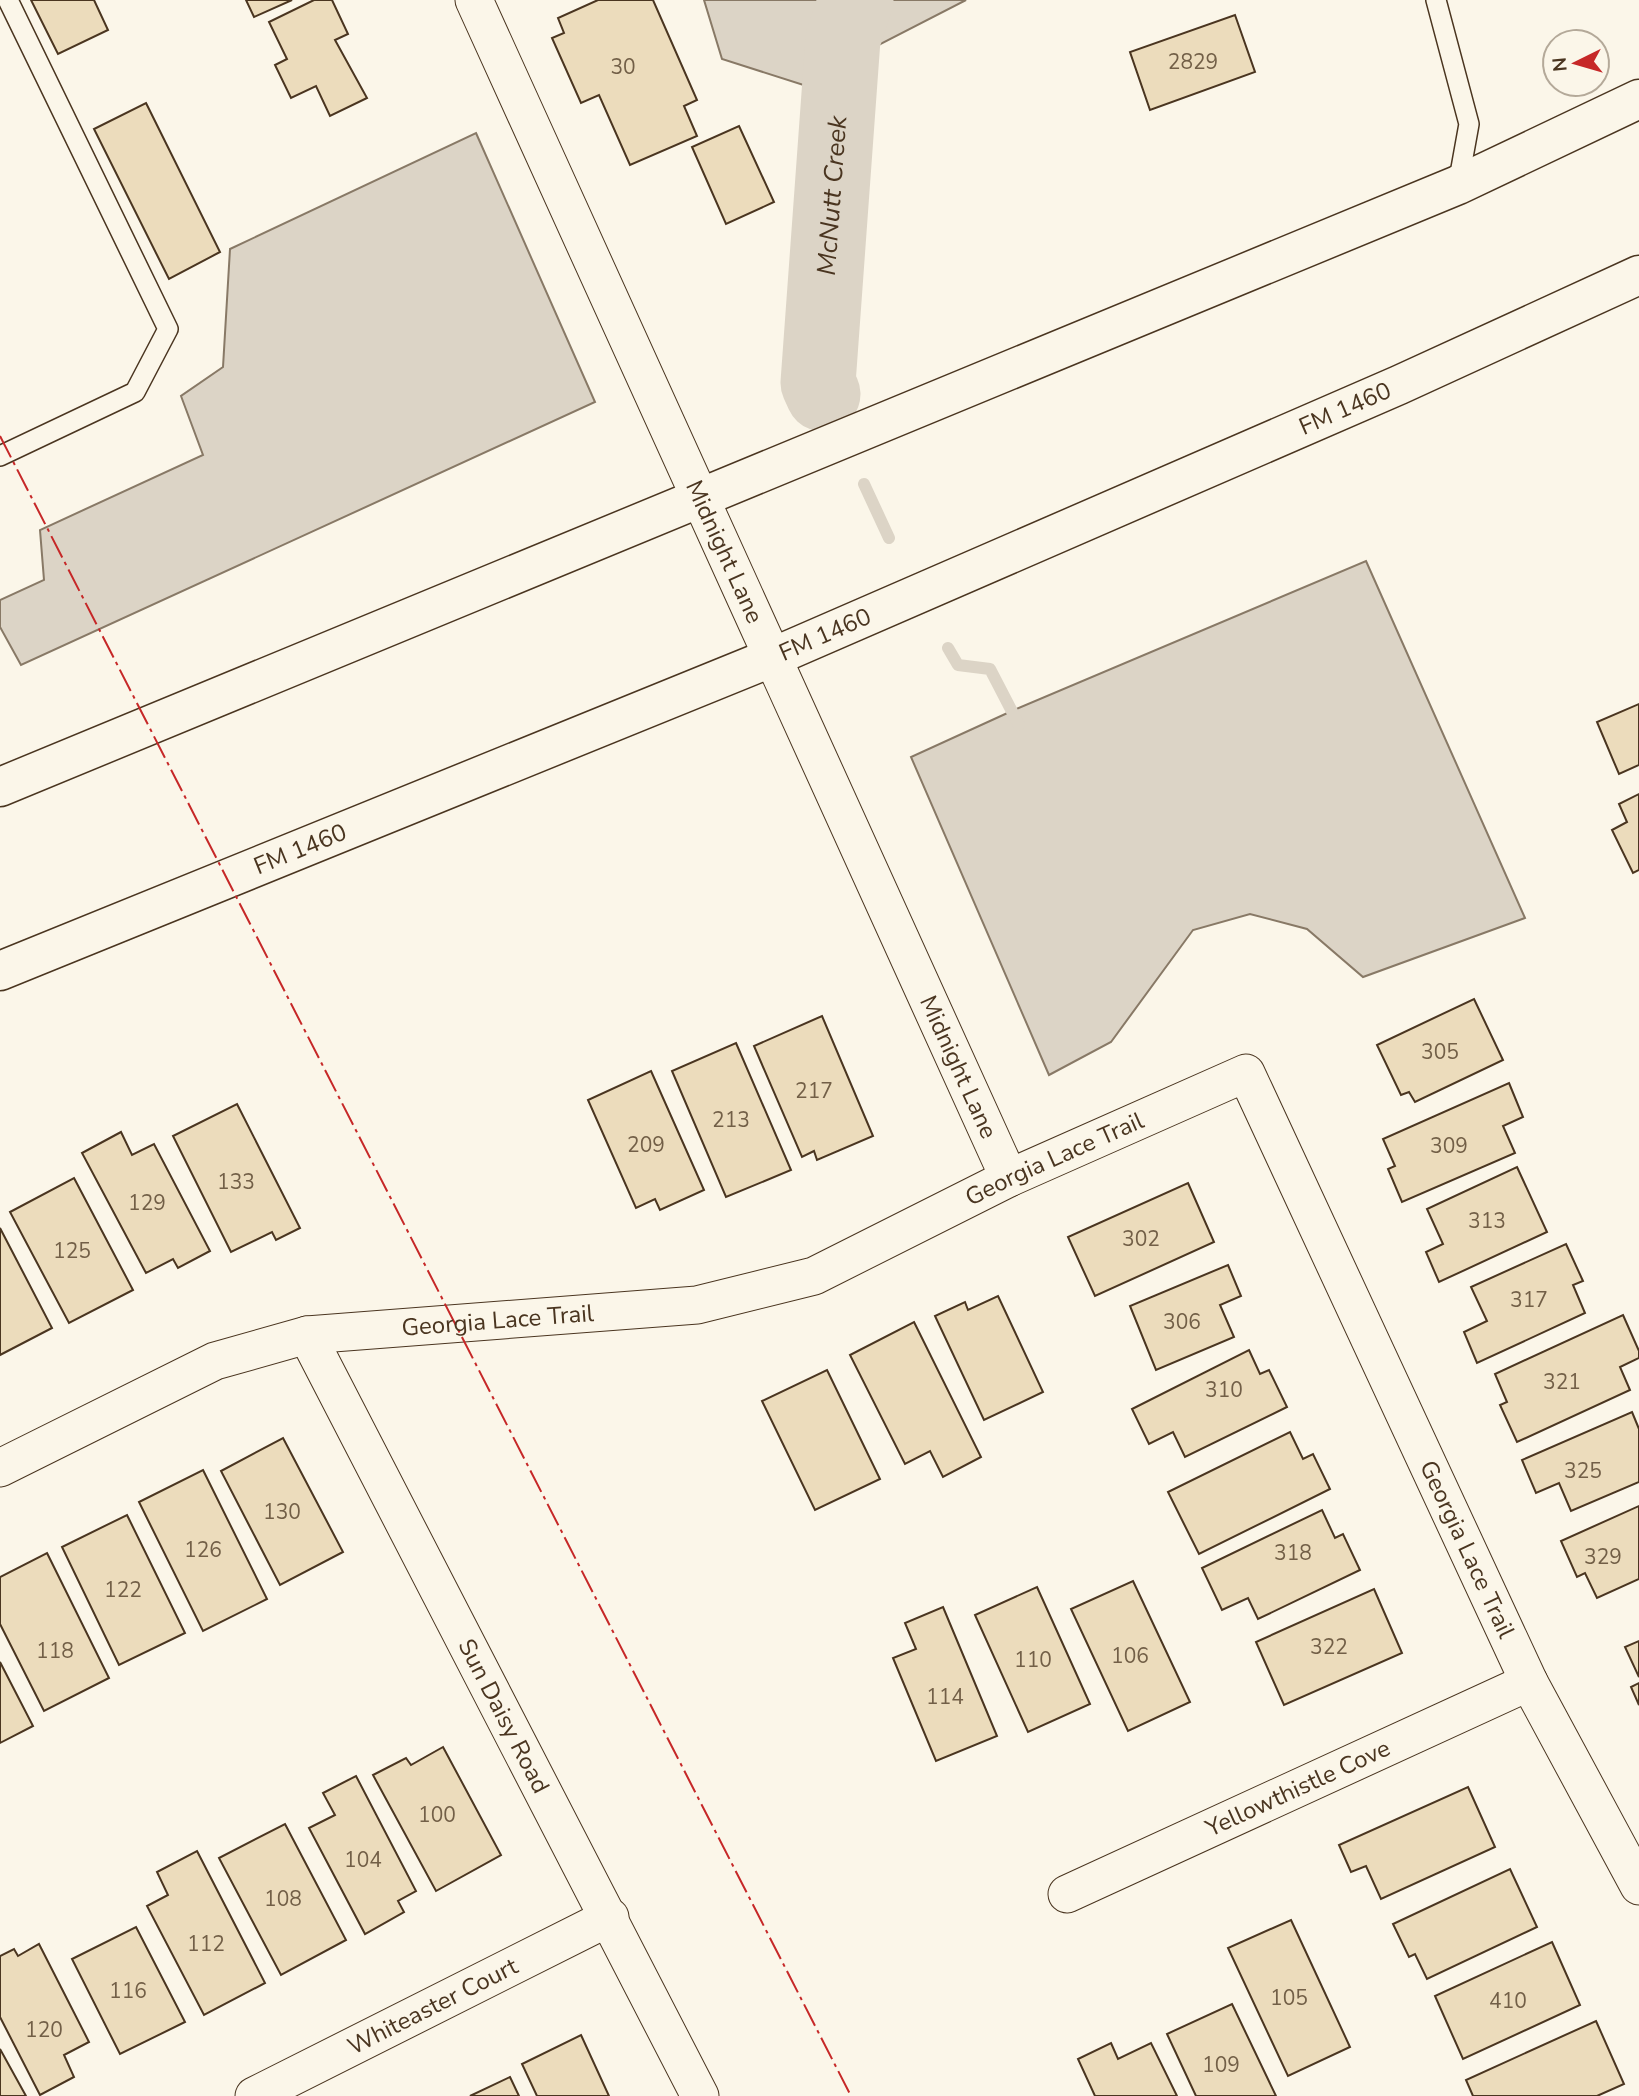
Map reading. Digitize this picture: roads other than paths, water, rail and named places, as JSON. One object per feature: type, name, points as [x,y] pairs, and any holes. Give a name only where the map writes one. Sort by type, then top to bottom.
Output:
[{"type":"main road","points":[[0,787],[1458,185],[1639,99]]},
{"type":"main road","name":"FM 1460","points":[[0,971],[773,657],[1399,384],[1639,275]]},
{"type":"street","name":"Midnight Lane","points":[[474,0],[1009,1178]]},
{"type":"street","name":"Georgia Lace Trail","points":[[0,1468],[215,1361],[307,1335],[697,1305],[814,1276],[1009,1178],[1246,1073],[1529,1682],[1639,1886]]},
{"type":"street","name":"Sun Daisy Road","points":[[307,1335],[610,1917],[700,2096]]},
{"type":"street","name":"Yellowthistle Cove","points":[[1067,1894],[1529,1682]]},
{"type":"street","name":"Whiteaster Court","points":[[254,2096],[610,1917]]},
{"type":"lane","points":[[0,456],[135,392],[168,329],[8,0]]},
{"type":"lane","points":[[1436,0],[1469,124],[1458,185]]},
{"type":"water","points":[[704,0],[966,0],[853,58],[848,243],[813,262],[813,88],[722,59]]},
{"type":"water","points":[[476,133],[595,402],[21,665],[0,627],[0,600],[44,580],[40,530],[203,455],[181,396],[223,367],[230,249]]},
{"type":"water","points":[[1366,561],[1525,918],[1363,977],[1307,929],[1250,914],[1193,930],[1111,1042],[1049,1075],[911,757],[1014,710]]},
{"type":"waterway","name":"McNutt Creek","points":[[823,394],[818,383],[843,39],[856,0]]},
{"type":"waterway","name":"McNutt Creek","points":[[864,484],[889,538]]},
{"type":"waterway","name":"McNutt Creek","points":[[948,648],[958,665],[990,669],[1019,725]]}]
